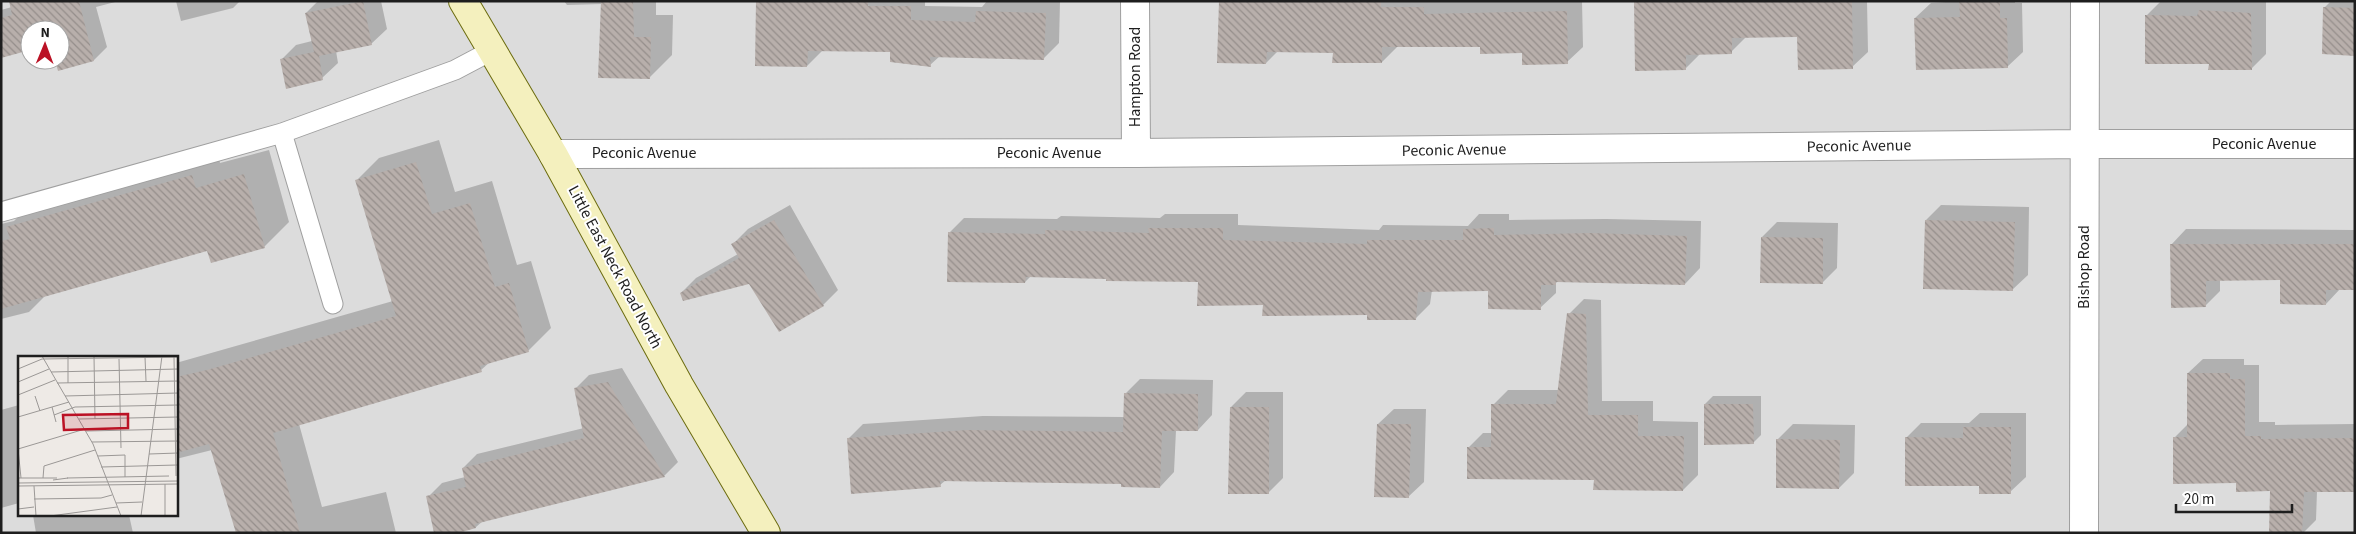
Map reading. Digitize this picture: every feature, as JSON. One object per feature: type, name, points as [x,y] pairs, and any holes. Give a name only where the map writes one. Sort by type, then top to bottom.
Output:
[{"type":"main road","name":"Little East Neck Road North","points":[[463,1],[553,154],[679,385],[766,533]]},
{"type":"street","name":"Hampton Road","points":[[1135,1],[1136,153]]},
{"type":"street","name":"Bishop Road","points":[[2084,1],[2084,533]]},
{"type":"street","name":"Peconic Avenue","points":[[553,154],[1136,153],[2084,144],[2355,144]]},
{"type":"lane","points":[[1,212],[282,133],[455,70],[491,51]]},
{"type":"lane","points":[[282,133],[333,304]]},
{"type":"shaded area","points":[[1,1],[2355,1],[2355,533],[1,533]]},
{"type":"building","points":[[9,1],[79,1],[94,61],[70,68],[70,20],[20,20],[20,53],[1,58],[1,18],[12,15]]},
{"type":"building","points":[[363,1],[372,45],[319,56],[323,80],[286,89],[280,59],[314,52],[305,13]]},
{"type":"building","points":[[601,1],[633,1],[634,37],[651,37],[650,79],[598,78]]},
{"type":"building","points":[[756,1],[868,1],[868,6],[911,6],[911,20],[975,22],[976,11],[1046,13],[1044,60],[930,57],[931,67],[890,62],[890,52],[808,51],[807,67],[755,66]]},
{"type":"building","points":[[1219,1],[1381,1],[1381,7],[1424,7],[1424,14],[1567,11],[1568,64],[1522,65],[1522,53],[1480,54],[1480,47],[1382,47],[1382,63],[1332,63],[1333,53],[1267,52],[1266,64],[1217,63]]},
{"type":"building","points":[[1634,1],[1852,1],[1853,69],[1798,70],[1797,37],[1732,38],[1732,54],[1686,55],[1686,70],[1635,71]]},
{"type":"building","points":[[1959,1],[2000,1],[2000,18],[2007,18],[2008,68],[1916,70],[1914,18],[1960,17]]},
{"type":"building","points":[[2323,7],[2355,8],[2355,56],[2322,54]]},
{"type":"building","points":[[2199,10],[2251,13],[2252,70],[2208,70],[2209,64],[2145,64],[2145,15],[2197,16]]},
{"type":"building","points":[[416,162],[432,214],[470,203],[495,287],[509,283],[529,352],[480,366],[482,372],[273,433],[300,533],[236,533],[209,444],[178,452],[178,377],[396,316],[355,180]]},
{"type":"building","points":[[244,174],[265,248],[211,263],[207,251],[1,309],[1,241],[10,239],[6,227],[192,175],[196,188]]},
{"type":"building","points":[[774,220],[824,306],[779,332],[749,284],[683,301],[680,293],[739,258],[731,244]]},
{"type":"building","points":[[1925,220],[2015,222],[2013,291],[1923,289]]},
{"type":"building","points":[[1148,228],[1223,228],[1223,240],[1367,244],[1367,240],[1463,240],[1463,229],[1494,228],[1494,235],[1590,233],[1687,236],[1685,285],[1556,282],[1556,285],[1541,285],[1541,310],[1488,309],[1488,291],[1418,292],[1416,320],[1367,320],[1367,315],[1262,316],[1263,305],[1197,306],[1198,282],[1106,281],[1106,279],[1026,277],[1025,283],[947,282],[948,232],[1045,234],[1045,230],[1149,233]]},
{"type":"building","points":[[1761,237],[1823,238],[1823,284],[1760,283]]},
{"type":"building","points":[[2170,244],[2355,244],[2355,290],[2326,290],[2326,305],[2280,304],[2280,280],[2206,281],[2206,307],[2171,308]]},
{"type":"building","points":[[1567,313],[1586,314],[1588,415],[1638,415],[1638,436],[1684,436],[1683,491],[1593,490],[1594,480],[1467,479],[1467,447],[1491,447],[1491,404],[1556,404]]},
{"type":"building","points":[[2187,373],[2230,373],[2230,379],[2245,379],[2245,436],[2261,436],[2261,439],[2355,438],[2355,492],[2304,492],[2302,533],[2269,533],[2270,491],[2236,492],[2236,483],[2173,484],[2173,437],[2187,437]]},
{"type":"building","points":[[608,382],[665,477],[475,524],[476,528],[458,533],[434,533],[426,496],[466,487],[462,468],[584,438],[574,388]]},
{"type":"building","points":[[1124,393],[1198,394],[1198,431],[1162,431],[1160,488],[1121,487],[1121,484],[940,481],[941,487],[851,494],[847,438],[968,430],[1123,432]]},
{"type":"building","points":[[1704,404],[1753,404],[1754,444],[1704,445]]},
{"type":"building","points":[[1230,407],[1269,407],[1269,494],[1228,494]]},
{"type":"building","points":[[1377,424],[1411,424],[1409,498],[1374,497]]},
{"type":"building","points":[[1963,427],[2011,427],[2011,494],[1979,494],[1979,486],[1905,486],[1905,437],[1963,438]]},
{"type":"building","points":[[1776,439],[1840,440],[1839,489],[1776,488]]}]
